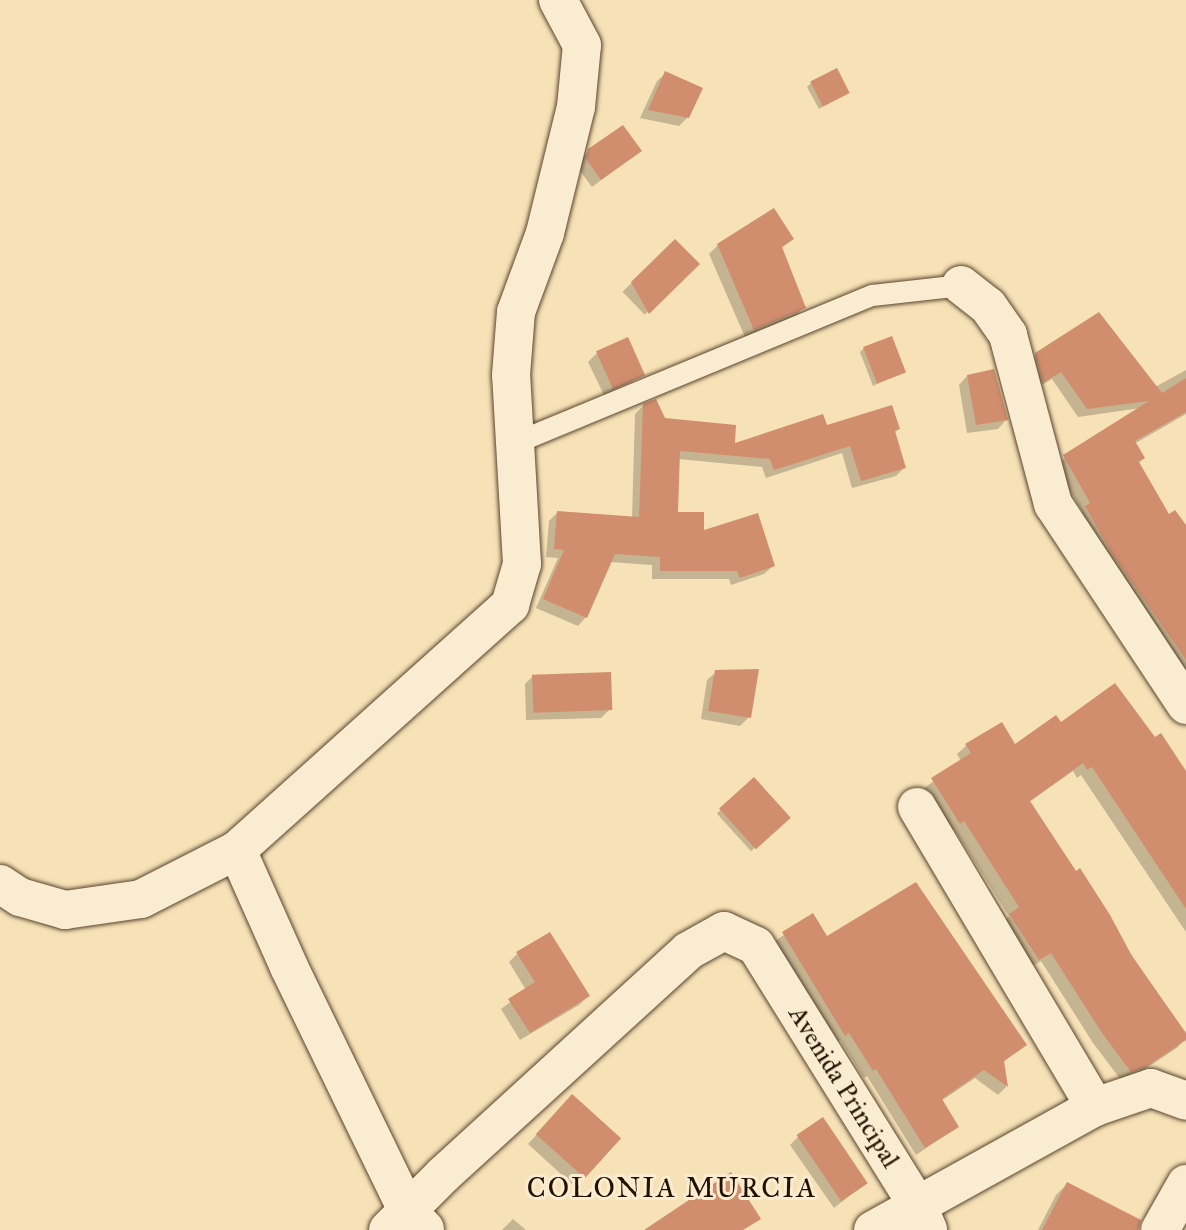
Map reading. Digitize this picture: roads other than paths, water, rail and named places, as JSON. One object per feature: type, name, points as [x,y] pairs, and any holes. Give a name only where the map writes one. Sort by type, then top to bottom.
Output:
[{"type":"street","points":[[0,884],[20,897],[65,910],[141,899],[237,849],[510,605],[522,564],[511,375],[516,312],[545,233],[576,107],[582,45],[558,0]]},
{"type":"street","points":[[961,285],[988,306],[1008,335],[1053,504],[1186,705]]},
{"type":"street","points":[[917,807],[1096,1107]]},
{"type":"street","points":[[237,849],[407,1224]]},
{"type":"street","name":"Avenida Principal","points":[[407,1224],[443,1175],[688,951],[724,930],[756,946],[923,1218]]},
{"type":"street","points":[[873,1230],[923,1218],[1096,1107],[1151,1088],[1186,1101]]},
{"type":"street","points":[[1160,1230],[1186,1184]]},
{"type":"lane","points":[[514,443],[872,295],[961,285]]},
{"type":"district","name":"COLONIA MURCIA","points":[[672,1188]]}]
